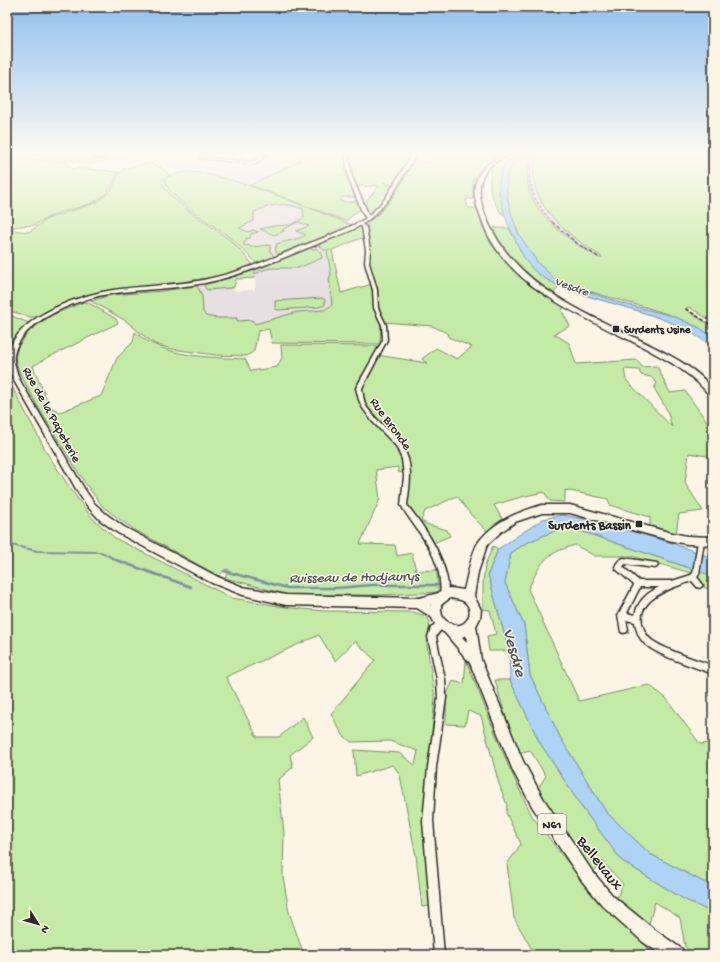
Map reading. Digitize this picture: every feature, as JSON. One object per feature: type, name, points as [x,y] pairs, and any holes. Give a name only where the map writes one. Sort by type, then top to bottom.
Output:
[{"type":"main road","points":[[359,199],[368,218]]},
{"type":"main road","name":"Rue de la Papeterie","points":[[387,199],[385,203],[360,224],[281,257],[229,276],[183,285],[103,294],[73,303],[48,314],[26,331],[14,346],[11,356],[11,363],[16,378],[82,492],[103,517],[121,530],[215,580],[257,595],[306,602],[418,603],[442,597]]},
{"type":"main road","points":[[478,199],[487,227],[496,243],[511,264],[535,285],[578,313],[647,346],[680,365],[696,376],[713,394]]},
{"type":"main road","points":[[442,623],[436,607],[442,597],[456,593],[468,598],[473,572],[484,543],[498,529],[512,519],[542,509],[570,509],[672,537],[713,541]]},
{"type":"main road","name":"N61","points":[[468,598],[472,602],[476,613],[474,623],[470,627]]},
{"type":"main road","points":[[418,603],[442,623],[460,632],[470,627]]},
{"type":"main road","name":"Bellevaux","points":[[442,623],[475,660]]},
{"type":"main road","name":"Bellevaux","points":[[470,627],[475,660],[518,766],[538,803],[569,851],[608,901],[649,936],[676,955]]},
{"type":"street","name":"Rue Bronde","points":[[360,224],[364,228],[368,250],[367,263],[375,290],[376,308],[384,325],[385,340],[359,388],[364,405],[376,422],[394,440],[405,458],[407,474],[404,505],[431,542],[445,585],[442,597]]},
{"type":"street","points":[[701,541],[697,570],[693,577],[657,592],[646,600],[638,614],[638,628],[646,640],[666,652],[713,670]]},
{"type":"street","points":[[655,565],[624,561],[618,567],[638,584],[675,584]]},
{"type":"street","points":[[693,577],[699,585]]},
{"type":"street","points":[[624,628],[622,614],[638,584]]},
{"type":"street","points":[[622,614],[638,620]]},
{"type":"street","points":[[439,955],[428,821],[432,767],[442,698],[441,679],[432,637],[434,631],[442,623]]},
{"type":"shaded area","points":[[534,199],[541,199],[548,212],[567,231],[603,257],[599,258],[575,243],[561,232],[542,212]]},
{"type":"shaded area","points":[[289,204],[303,209],[304,218],[290,225],[261,229],[272,234],[298,222],[309,226],[297,231],[307,235],[279,243],[276,252],[283,254],[274,257],[275,256],[262,246],[249,247],[244,245],[239,228],[254,221],[254,212],[269,205]]},
{"type":"shaded area","points":[[319,244],[330,250],[327,251],[331,274],[329,279],[332,305],[329,308],[324,310],[297,312],[254,324],[252,320],[236,321],[236,318],[216,318],[206,316],[203,312],[202,296],[198,287],[194,286],[206,284],[204,285],[230,288],[234,287],[234,291],[255,290],[255,273],[271,268],[289,267],[291,269],[302,267],[322,258],[310,248]]},
{"type":"green space","points":[[7,199],[99,199],[87,205],[56,214],[34,225],[18,226],[7,229]]},
{"type":"green space","points":[[101,199],[175,199],[192,213],[224,235],[254,266],[221,276],[164,287],[108,291],[83,297],[37,317],[30,317],[7,310],[7,232],[13,230],[29,232],[47,219],[98,202]]},
{"type":"green space","points":[[179,199],[286,199],[352,225],[279,254],[276,252],[276,244],[306,235],[296,231],[309,226],[298,222],[282,230],[284,231],[274,235],[260,229],[273,226],[290,225],[304,218],[303,209],[290,205],[278,205],[254,212],[254,221],[239,228],[248,232],[254,230],[258,232],[251,234],[250,238],[246,238],[247,240],[244,242],[244,245],[250,247],[270,245],[270,251],[275,257],[257,264],[228,236],[191,210]]},
{"type":"green space","points":[[287,199],[342,199],[339,201],[351,202],[358,200],[361,208],[346,221]]},
{"type":"green space","points":[[368,199],[384,199],[375,211],[367,215],[362,203]]},
{"type":"green space","points":[[391,199],[473,199],[466,199],[468,208],[477,208],[491,244],[529,285],[564,306],[562,311],[570,326],[554,334],[569,343],[576,364],[637,360],[642,367],[657,366],[670,393],[685,391],[713,430],[713,457],[689,453],[685,483],[703,511],[679,514],[676,533],[650,526],[650,517],[610,505],[608,499],[565,490],[565,502],[550,501],[544,492],[494,505],[503,520],[488,532],[472,516],[457,496],[425,511],[421,521],[447,530],[450,536],[433,543],[406,505],[410,477],[405,455],[392,436],[368,407],[363,397],[361,387],[377,355],[427,363],[422,359],[436,348],[457,359],[472,347],[448,337],[449,334],[432,326],[384,322],[377,307],[376,283],[369,264],[370,253],[367,223]],"holes":[[[624,369],[639,370],[641,375],[651,377],[657,383],[654,388],[667,410],[672,427],[626,380]]]},
{"type":"green space","points":[[493,199],[501,199],[505,215],[501,213]]},
{"type":"green space","points":[[507,199],[534,199],[546,217],[558,229],[586,250],[599,258],[602,257],[563,228],[551,216],[540,199],[713,199],[713,322],[689,307],[685,309],[713,327],[713,337],[699,328],[669,315],[563,283],[550,276],[525,245],[512,216]]},
{"type":"green space","points":[[360,227],[364,229],[364,237],[332,250],[341,293],[372,284],[374,299],[381,322],[380,344],[272,343],[269,329],[258,331],[254,351],[247,356],[215,355],[172,349],[155,344],[126,321],[91,301],[111,295],[163,291],[196,286],[198,287],[202,296],[203,312],[206,316],[216,318],[237,318],[237,321],[252,320],[255,324],[297,312],[324,310],[332,305],[329,279],[331,274],[327,251],[330,250],[324,250],[319,245]]},
{"type":"green space","points":[[493,228],[509,228],[525,259],[537,273],[559,286],[554,293],[533,280],[518,268],[504,249]]},
{"type":"green space","points":[[310,248],[313,250],[316,248],[321,252],[322,258],[298,268],[271,268],[259,271],[259,273],[255,273],[254,278],[236,279],[234,287],[230,288],[207,290],[204,286],[206,284],[253,271]]},
{"type":"green space","points":[[322,298],[325,300],[325,305],[319,307],[275,309],[275,301]]},
{"type":"green space","points":[[84,302],[89,303],[116,319],[118,323],[33,366],[50,407],[60,412],[101,396],[117,358],[133,342],[135,332],[147,341],[159,347],[173,351],[202,356],[245,359],[251,371],[277,367],[282,358],[281,345],[379,346],[356,389],[366,413],[392,440],[403,464],[405,473],[398,472],[398,467],[376,470],[380,499],[360,544],[395,545],[397,556],[412,553],[416,571],[437,570],[438,592],[380,595],[289,595],[225,578],[229,570],[226,569],[219,576],[133,529],[103,507],[85,483],[41,412],[20,374],[15,358],[18,347],[29,331],[52,315]]},
{"type":"green space","points":[[7,314],[29,323],[9,343],[7,347]]},
{"type":"green space","points":[[7,377],[47,453],[72,491],[92,518],[115,538],[232,598],[291,608],[325,611],[413,612],[426,616],[430,622],[427,645],[435,698],[424,818],[430,906],[422,907],[416,856],[400,775],[393,765],[356,776],[354,750],[399,753],[415,765],[418,751],[390,741],[351,742],[342,734],[331,714],[375,660],[355,641],[335,661],[319,635],[226,677],[257,737],[279,737],[303,717],[313,737],[290,755],[293,767],[278,780],[284,833],[283,876],[289,912],[304,955],[7,955]]},
{"type":"green space","points":[[566,526],[695,570],[691,573],[631,556],[595,556],[575,545],[550,555],[541,565],[528,589],[579,701],[649,685],[666,698],[700,744],[713,743],[713,887],[650,854],[606,812],[560,737],[530,675],[524,625],[505,583],[511,553],[526,543]]},
{"type":"green space","points":[[493,546],[498,549],[488,574],[509,651],[489,651],[487,636],[496,634],[490,610],[483,609],[483,582],[485,565]]},
{"type":"green space","points":[[698,570],[713,576],[713,591],[699,585]]},
{"type":"green space","points":[[466,660],[508,765],[532,816],[565,859],[604,905],[655,955],[535,955],[514,918],[507,864],[521,844],[506,813],[507,805],[499,784],[481,716],[468,711],[465,725],[446,724],[446,696],[453,681],[464,684]]},
{"type":"green space","points":[[495,680],[510,680],[540,743],[583,809],[622,861],[682,898],[713,913],[713,955],[697,955],[685,947],[680,918],[655,902],[648,927],[615,902],[623,884],[602,861],[592,874],[533,795],[546,776],[530,750],[519,753],[506,718]]},
{"type":"water","points":[[501,199],[508,199],[518,233],[538,263],[554,278],[563,283],[621,303],[673,316],[700,328],[713,337],[713,347],[674,324],[561,287],[544,278],[527,263],[508,224]]},
{"type":"water","name":"Vesdre","points":[[562,515],[597,521],[672,543],[713,558],[713,576],[566,526],[526,543],[511,553],[505,583],[524,625],[530,675],[560,737],[606,812],[650,854],[713,887],[713,913],[682,898],[622,861],[583,809],[540,743],[510,680],[509,651],[488,574],[498,549],[543,519]]},
{"type":"waterway","name":"Ruisseau de Hodjaurys","points":[[7,544],[37,551],[101,552],[116,560]]},
{"type":"waterway","name":"Ruisseau de Hodjaurys","points":[[116,560],[191,587]]},
{"type":"waterway","name":"Ruisseau de Hodjaurys","points":[[224,571],[287,588],[337,588],[372,585],[438,585]]},
{"type":"railway","points":[[535,199],[552,222]]},
{"type":"railway","points":[[552,222],[578,244],[600,258]]},
{"type":"railway","points":[[686,309],[713,326]]},
{"type":"place","name":"Surdents Usine","points":[[616,329]]},
{"type":"place","name":"Surdents Bassin","points":[[639,524]]}]
